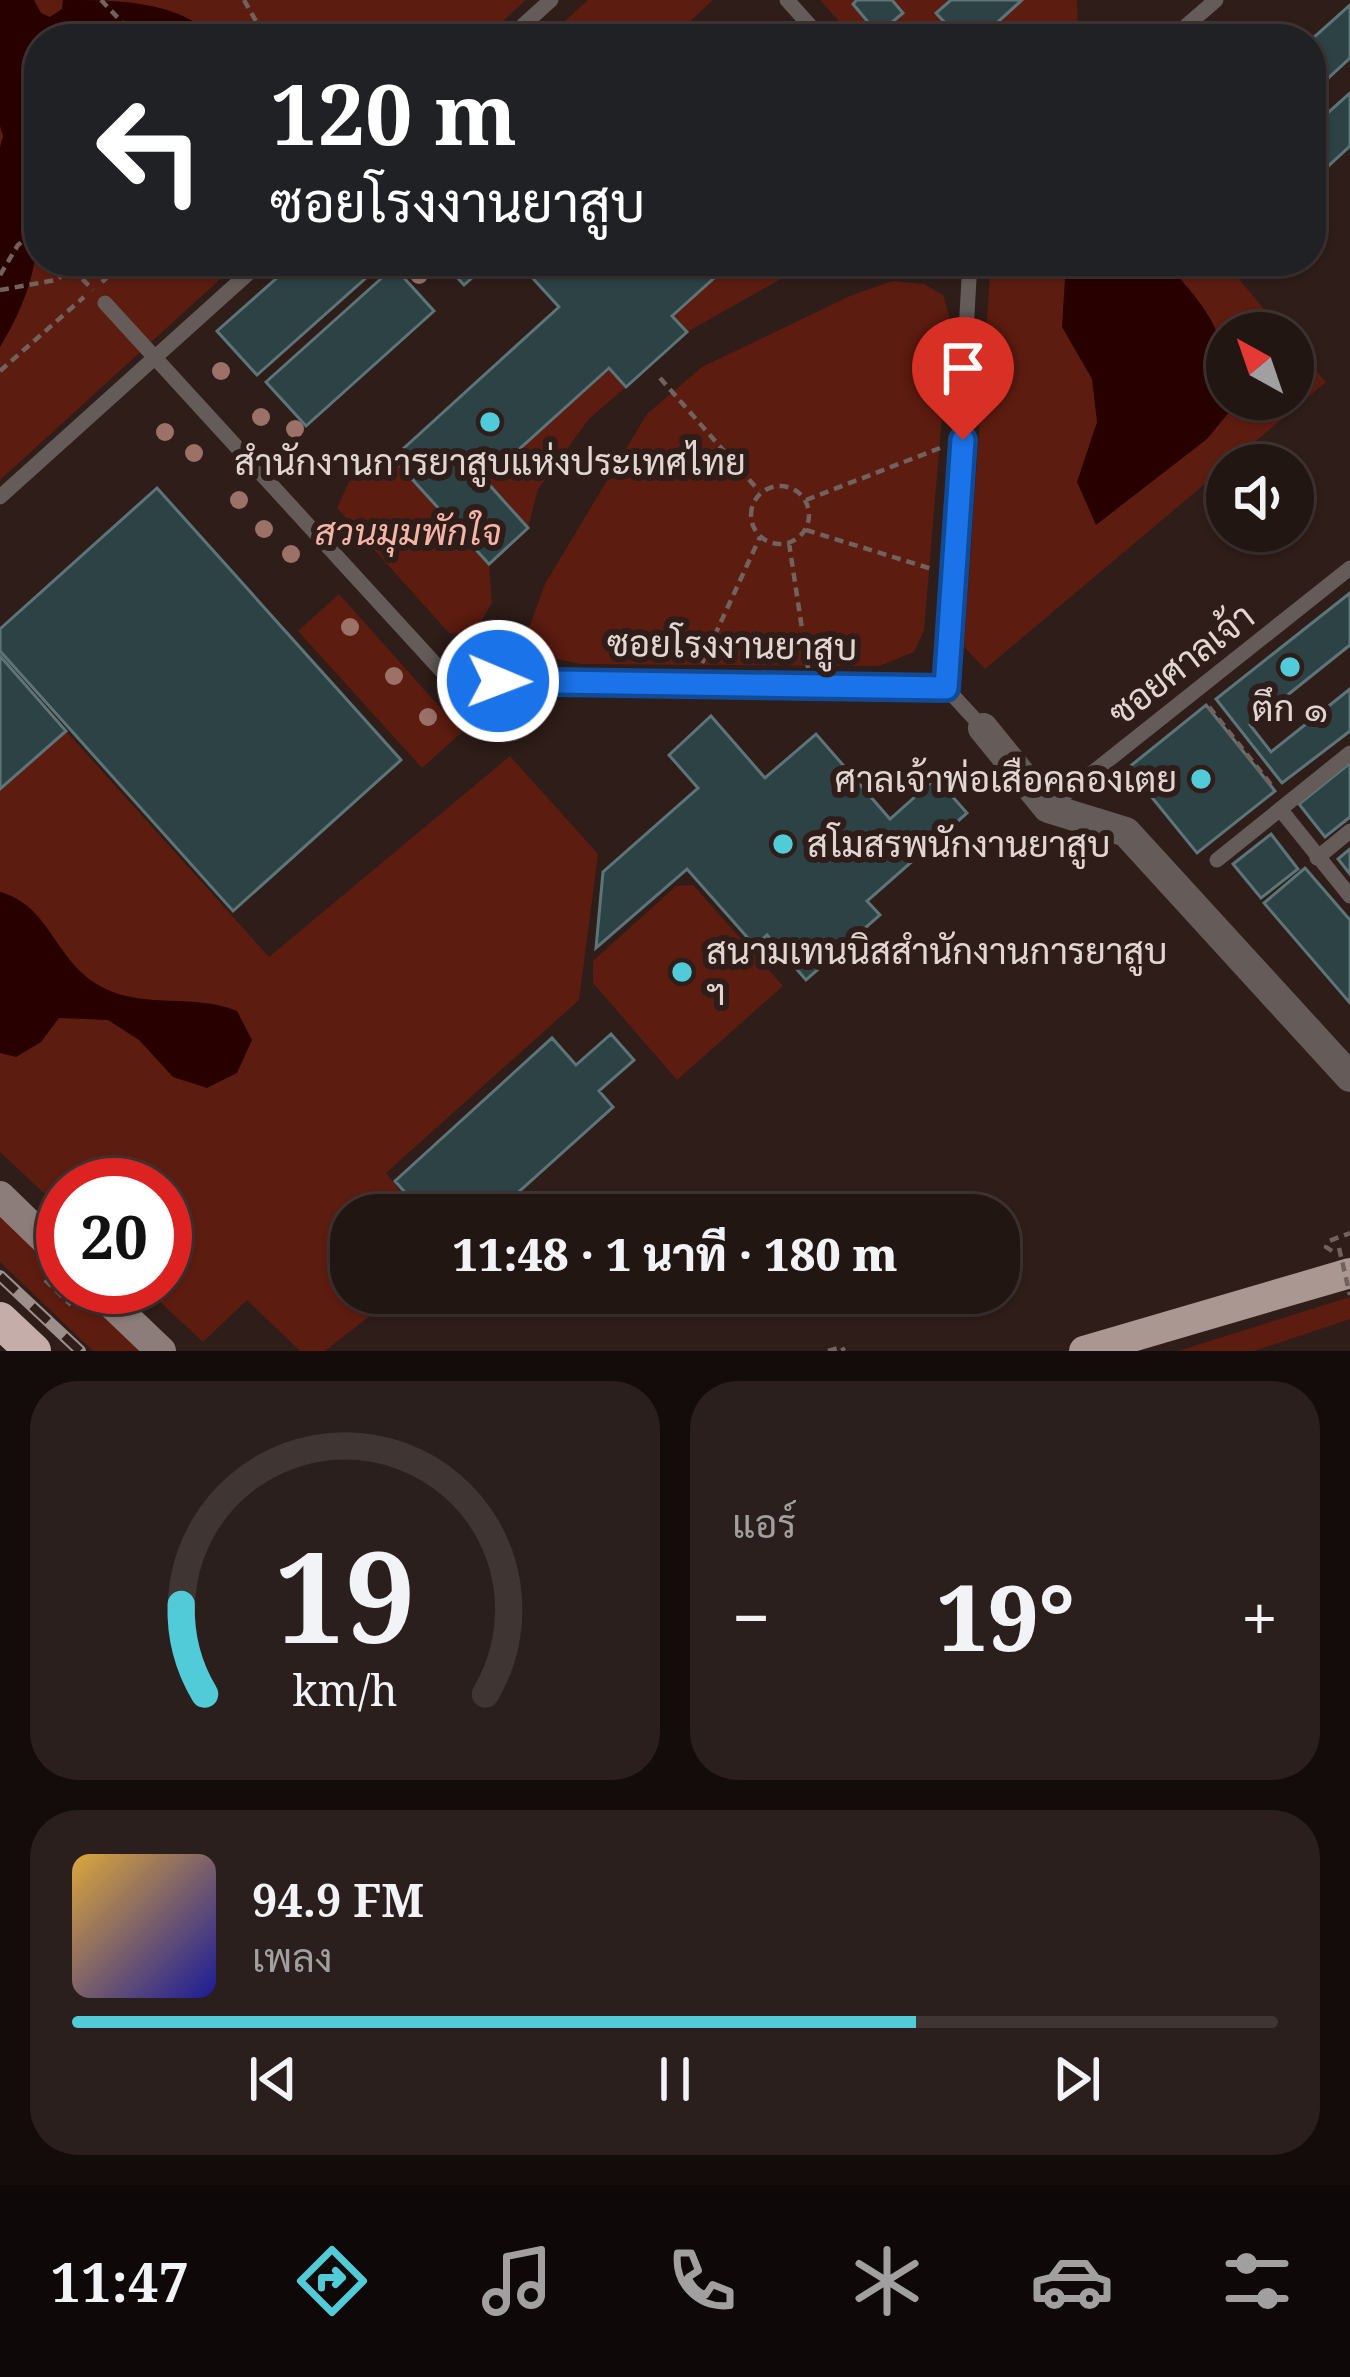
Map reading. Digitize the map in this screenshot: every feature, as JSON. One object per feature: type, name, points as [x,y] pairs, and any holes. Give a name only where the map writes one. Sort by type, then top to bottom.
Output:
[{"type":"highway","points":[[0,1320],[33,1351]]},
{"type":"main road","points":[[1102,1348],[1350,1273]]},
{"type":"street","points":[[983,728],[1048,808],[1126,832],[1350,1077]]},
{"type":"street","points":[[0,1196],[36,1231]]},
{"type":"street","points":[[122,1314],[161,1351]]},
{"type":"lane","points":[[525,24],[551,0]]},
{"type":"lane","points":[[787,0],[809,24]]},
{"type":"lane","points":[[1188,24],[1216,0]]},
{"type":"lane","points":[[0,497],[245,276]]},
{"type":"lane","points":[[969,276],[946,688],[983,728]]},
{"type":"lane","name":"ซอยโรงงานยาสูบ","points":[[105,303],[449,679],[946,688]]},
{"type":"lane","name":"ซอยศาลเจ้า","points":[[1048,808],[1350,568]]},
{"type":"lane","points":[[1216,860],[1350,753]]},
{"type":"lane","points":[[1280,809],[1350,896]]},
{"type":"lane","points":[[1318,857],[1350,831]]},
{"type":"path","points":[[102,1],[124,24]]},
{"type":"path","points":[[0,274],[24,240]]},
{"type":"path","points":[[0,290],[61,276]]},
{"type":"path","points":[[80,276],[105,303]]},
{"type":"path","points":[[0,371],[108,276]]},
{"type":"path","points":[[660,378],[760,493]]},
{"type":"path","points":[[806,500],[963,440]]},
{"type":"path","points":[[770,487],[790,487],[806,500],[806,530],[789,543],[769,543],[760,537],[750,520],[760,493],[770,487]]},
{"type":"path","points":[[806,530],[953,576]]},
{"type":"path","points":[[692,684],[760,537]]},
{"type":"path","points":[[789,543],[810,685]]},
{"type":"path","points":[[1196,690],[1277,792],[1280,809]]},
{"type":"path","points":[[1350,1233],[1329,1241],[1326,1247],[1339,1248],[1350,1295]]},
{"type":"path","points":[[34,1270],[85,1318]]},
{"type":"path","points":[[828,1351],[842,1347],[844,1351]]},
{"type":"green space","points":[[0,0],[526,0],[500,24],[24,24],[24,276],[224,276],[0,480]]},
{"type":"green space","points":[[588,0],[713,0],[687,24],[562,24]]},
{"type":"green space","points":[[820,0],[1077,0],[1078,24],[842,24]]},
{"type":"green space","points":[[716,276],[786,276],[687,332],[672,316]]},
{"type":"green space","points":[[990,276],[1236,276],[1266,312],[1206,312],[1206,420],[1281,420],[1252,444],[1206,444],[1206,483],[985,669],[964,647]]},
{"type":"green space","points":[[893,281],[924,284],[943,295],[950,319],[924,631],[914,652],[879,666],[580,664],[544,656],[529,628],[545,584],[647,414],[702,367],[852,295]]},
{"type":"green space","points":[[609,368],[626,387],[589,419],[538,489],[528,528],[485,480]]},
{"type":"green space","points":[[1314,368],[1326,382],[1314,392]]},
{"type":"green space","name":"สวนมุมพักใจ","points":[[384,449],[489,564],[492,603],[472,636],[449,633],[337,508],[349,482]]},
{"type":"green space","points":[[339,594],[462,732],[422,768],[298,631]]},
{"type":"green space","points":[[66,731],[269,957],[510,756],[598,854],[579,1000],[386,1173],[402,1194],[330,1194],[330,1314],[372,1314],[325,1351],[300,1351],[247,1300],[203,1342],[173,1314],[192,1314],[192,1158],[36,1158],[36,1186],[0,1152],[0,789]]},
{"type":"green space","name":"สนามเทนนิสสำนักงานการยาสูบ ฯ","points":[[693,885],[783,986],[677,1080],[593,983],[593,961],[676,886]]},
{"type":"green space","points":[[0,1212],[36,1247],[36,1296],[0,1262]]},
{"type":"green space","points":[[1350,1297],[1350,1319],[1254,1351],[1178,1351]]},
{"type":"green space","points":[[54,1314],[106,1314],[144,1351],[93,1351]]},
{"type":"shaded area","points":[[0,0],[34,0],[41,13],[50,17],[62,9],[63,0],[146,5],[198,24],[24,24],[24,276],[31,276],[0,347]]},
{"type":"shaded area","points":[[1065,276],[1178,276],[1206,314],[1206,420],[1223,420],[1207,439],[1096,525],[1077,482],[1097,422],[1092,379],[1062,327]]},
{"type":"shaded area","points":[[0,892],[30,909],[72,962],[100,986],[134,998],[204,1003],[237,1011],[252,1040],[237,1073],[207,1088],[173,1077],[139,1040],[108,1020],[59,1018],[41,1042],[16,1057],[0,1053]]},
{"type":"building","points":[[892,0],[903,13],[890,24],[870,24],[853,4]]},
{"type":"building","points":[[951,0],[1022,0],[996,24],[946,24],[936,13]]},
{"type":"building","points":[[1350,5],[1350,58],[1326,80],[1326,27]]},
{"type":"building","points":[[1350,93],[1350,146],[1326,168],[1326,115]]},
{"type":"building","points":[[279,276],[368,276],[257,375],[217,331]]},
{"type":"building","points":[[384,276],[402,276],[434,311],[306,426],[266,382]]},
{"type":"building","name":"สำนักงานการยาสูบแห่งประเทศไทย","points":[[531,276],[716,276],[672,316],[687,332],[626,387],[609,368],[485,480],[528,528],[489,564],[393,458],[559,307]]},
{"type":"building","points":[[157,488],[401,760],[233,911],[0,651],[0,629]]},
{"type":"building","name":"ตึก ๑","points":[[1350,593],[1350,645],[1250,725],[1271,752],[1350,689],[1350,731],[1282,783],[1216,699]]},
{"type":"building","points":[[0,656],[66,731],[0,789]]},
{"type":"building","name":"ศาลเจ้าพ่อเสือคลองเตย","points":[[1206,705],[1275,791],[1197,853],[1128,768]]},
{"type":"building","name":"สโมสรพนักงานยาสูบ","points":[[711,716],[765,778],[816,734],[890,819],[936,778],[967,813],[867,901],[880,915],[806,980],[767,935],[755,946],[687,869],[596,948],[603,872],[698,788],[669,755]]},
{"type":"building","points":[[1350,763],[1350,817],[1325,837],[1299,804]]},
{"type":"building","points":[[1271,834],[1298,869],[1261,898],[1233,864]]},
{"type":"building","points":[[1350,849],[1350,874],[1338,859]]},
{"type":"building","points":[[1305,868],[1350,920],[1350,1003],[1264,903]]},
{"type":"building","points":[[611,1034],[634,1060],[599,1091],[613,1107],[516,1194],[406,1194],[395,1181],[552,1038],[576,1065]]},
{"type":"railway","points":[[0,1276],[80,1351]]},
{"type":"place","name":"สำนักงานการยาสูบแห่งประเทศไทย","points":[[490,422]]},
{"type":"place","name":"ตึก ๑","points":[[1290,667]]},
{"type":"place","name":"ศาลเจ้าพ่อเสือคลองเตย","points":[[1201,779]]},
{"type":"place","name":"สโมสรพนักงานยาสูบ","points":[[783,844]]},
{"type":"place","name":"สนามเทนนิสสำนักงานการยาสูบ ฯ","points":[[682,972]]},
{"type":"route","points":[[498,681],[946,688],[963,440]]}]
